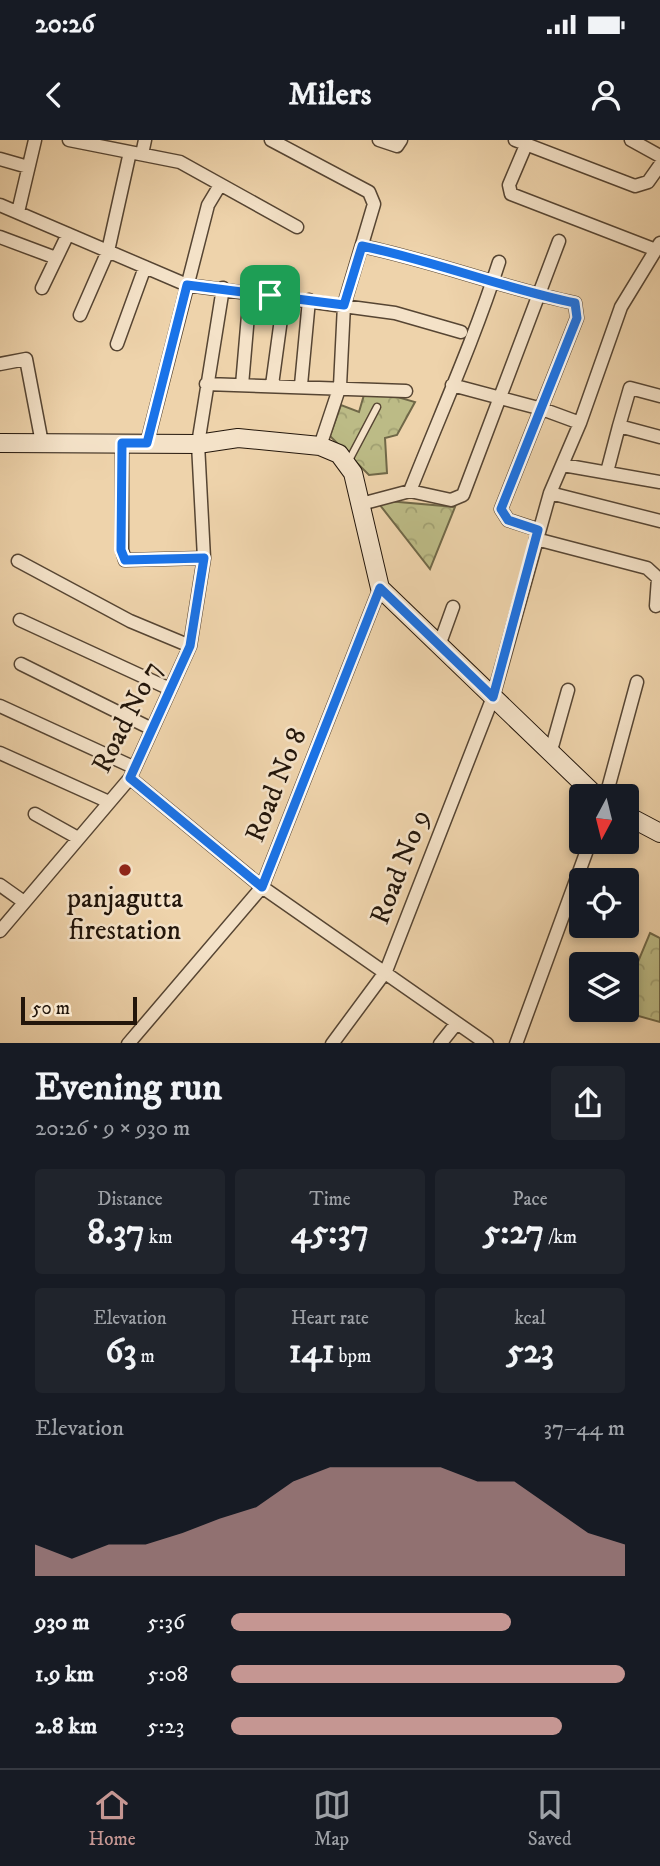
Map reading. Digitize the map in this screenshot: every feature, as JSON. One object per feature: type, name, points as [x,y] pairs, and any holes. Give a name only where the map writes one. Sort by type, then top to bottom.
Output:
[{"type":"street","points":[[18,212],[35,140]]},
{"type":"street","points":[[69,140],[180,162],[297,227]]},
{"type":"street","points":[[80,315],[108,251],[136,153],[145,140]]},
{"type":"street","points":[[271,140],[369,192],[374,204],[344,305],[340,386],[320,446]]},
{"type":"street","points":[[379,140],[397,146],[401,140]]},
{"type":"street","points":[[631,140],[660,156]]},
{"type":"street","points":[[658,247],[510,194],[509,185],[520,142],[635,186],[648,182],[660,165]]},
{"type":"street","points":[[0,159],[28,167]]},
{"type":"street","points":[[147,443],[208,205],[220,185]]},
{"type":"street","points":[[0,205],[187,285],[395,313],[461,332]]},
{"type":"street","points":[[42,288],[68,234]]},
{"type":"street","points":[[0,237],[56,258]]},
{"type":"street","points":[[361,504],[410,491],[451,500],[463,495],[559,241]]},
{"type":"street","points":[[362,246],[410,257],[492,284],[575,303],[578,309],[542,409],[501,509],[508,520],[537,535],[647,568],[658,578],[656,606]]},
{"type":"street","name":"Road No 9","points":[[333,1043],[386,971],[493,697],[550,493],[580,423],[621,307],[658,247]]},
{"type":"street","points":[[410,491],[452,385],[467,355],[499,262]]},
{"type":"street","points":[[117,344],[145,267]]},
{"type":"street","name":"Road No 7","points":[[1,927],[132,773],[190,646],[204,558],[198,444],[223,288]]},
{"type":"street","points":[[242,385],[250,292]]},
{"type":"street","points":[[272,385],[284,296]]},
{"type":"street","points":[[301,385],[309,300]]},
{"type":"street","points":[[0,364],[26,359],[42,443]]},
{"type":"street","points":[[206,384],[340,386],[406,391]]},
{"type":"street","points":[[452,385],[542,409],[580,423]]},
{"type":"street","points":[[607,472],[629,388],[660,396]]},
{"type":"street","points":[[619,426],[660,437]]},
{"type":"street","points":[[0,443],[198,444],[238,438],[320,446],[339,454],[352,474],[380,588],[440,643],[583,784]]},
{"type":"street","points":[[122,443],[121,550],[125,560],[204,558]]},
{"type":"street","points":[[563,465],[660,482]]},
{"type":"street","points":[[550,493],[660,521]]},
{"type":"street","points":[[18,561],[130,621],[190,646]]},
{"type":"street","name":"Road No 8","points":[[129,1043],[262,887],[380,588]]},
{"type":"street","points":[[440,643],[453,607]]},
{"type":"street","points":[[20,620],[170,689]]},
{"type":"street","points":[[21,664],[152,729]]},
{"type":"street","points":[[609,784],[637,682]]},
{"type":"street","points":[[550,754],[568,690]]},
{"type":"street","points":[[0,706],[132,773],[262,887],[386,971],[485,1043]]},
{"type":"street","points":[[0,753],[109,802]]},
{"type":"street","points":[[35,814],[78,838]]},
{"type":"street","points":[[639,822],[660,833]]},
{"type":"street","points":[[516,1043],[586,854]]},
{"type":"street","points":[[0,885],[24,902]]},
{"type":"street","points":[[441,1043],[456,1024]]},
{"type":"lane","points":[[346,465],[377,407]]},
{"type":"green space","points":[[366,388],[415,402],[397,435],[385,438],[387,473],[369,475],[330,436],[341,405],[359,412]]},
{"type":"green space","points":[[376,500],[455,507],[430,569]]},
{"type":"green space","points":[[650,933],[660,938],[660,1022],[639,1016],[639,959]]},
{"type":"place","name":"panjagutta firestation","points":[[125,870]]},
{"type":"route","points":[[362,246],[410,257],[492,284],[575,303],[578,309],[577,318],[542,409],[501,509],[502,515],[508,520],[538,530],[493,697],[380,588],[262,887],[130,778],[190,646],[204,558],[131,562],[122,556],[122,443],[147,443],[187,285],[270,295],[344,305],[362,246]]}]
